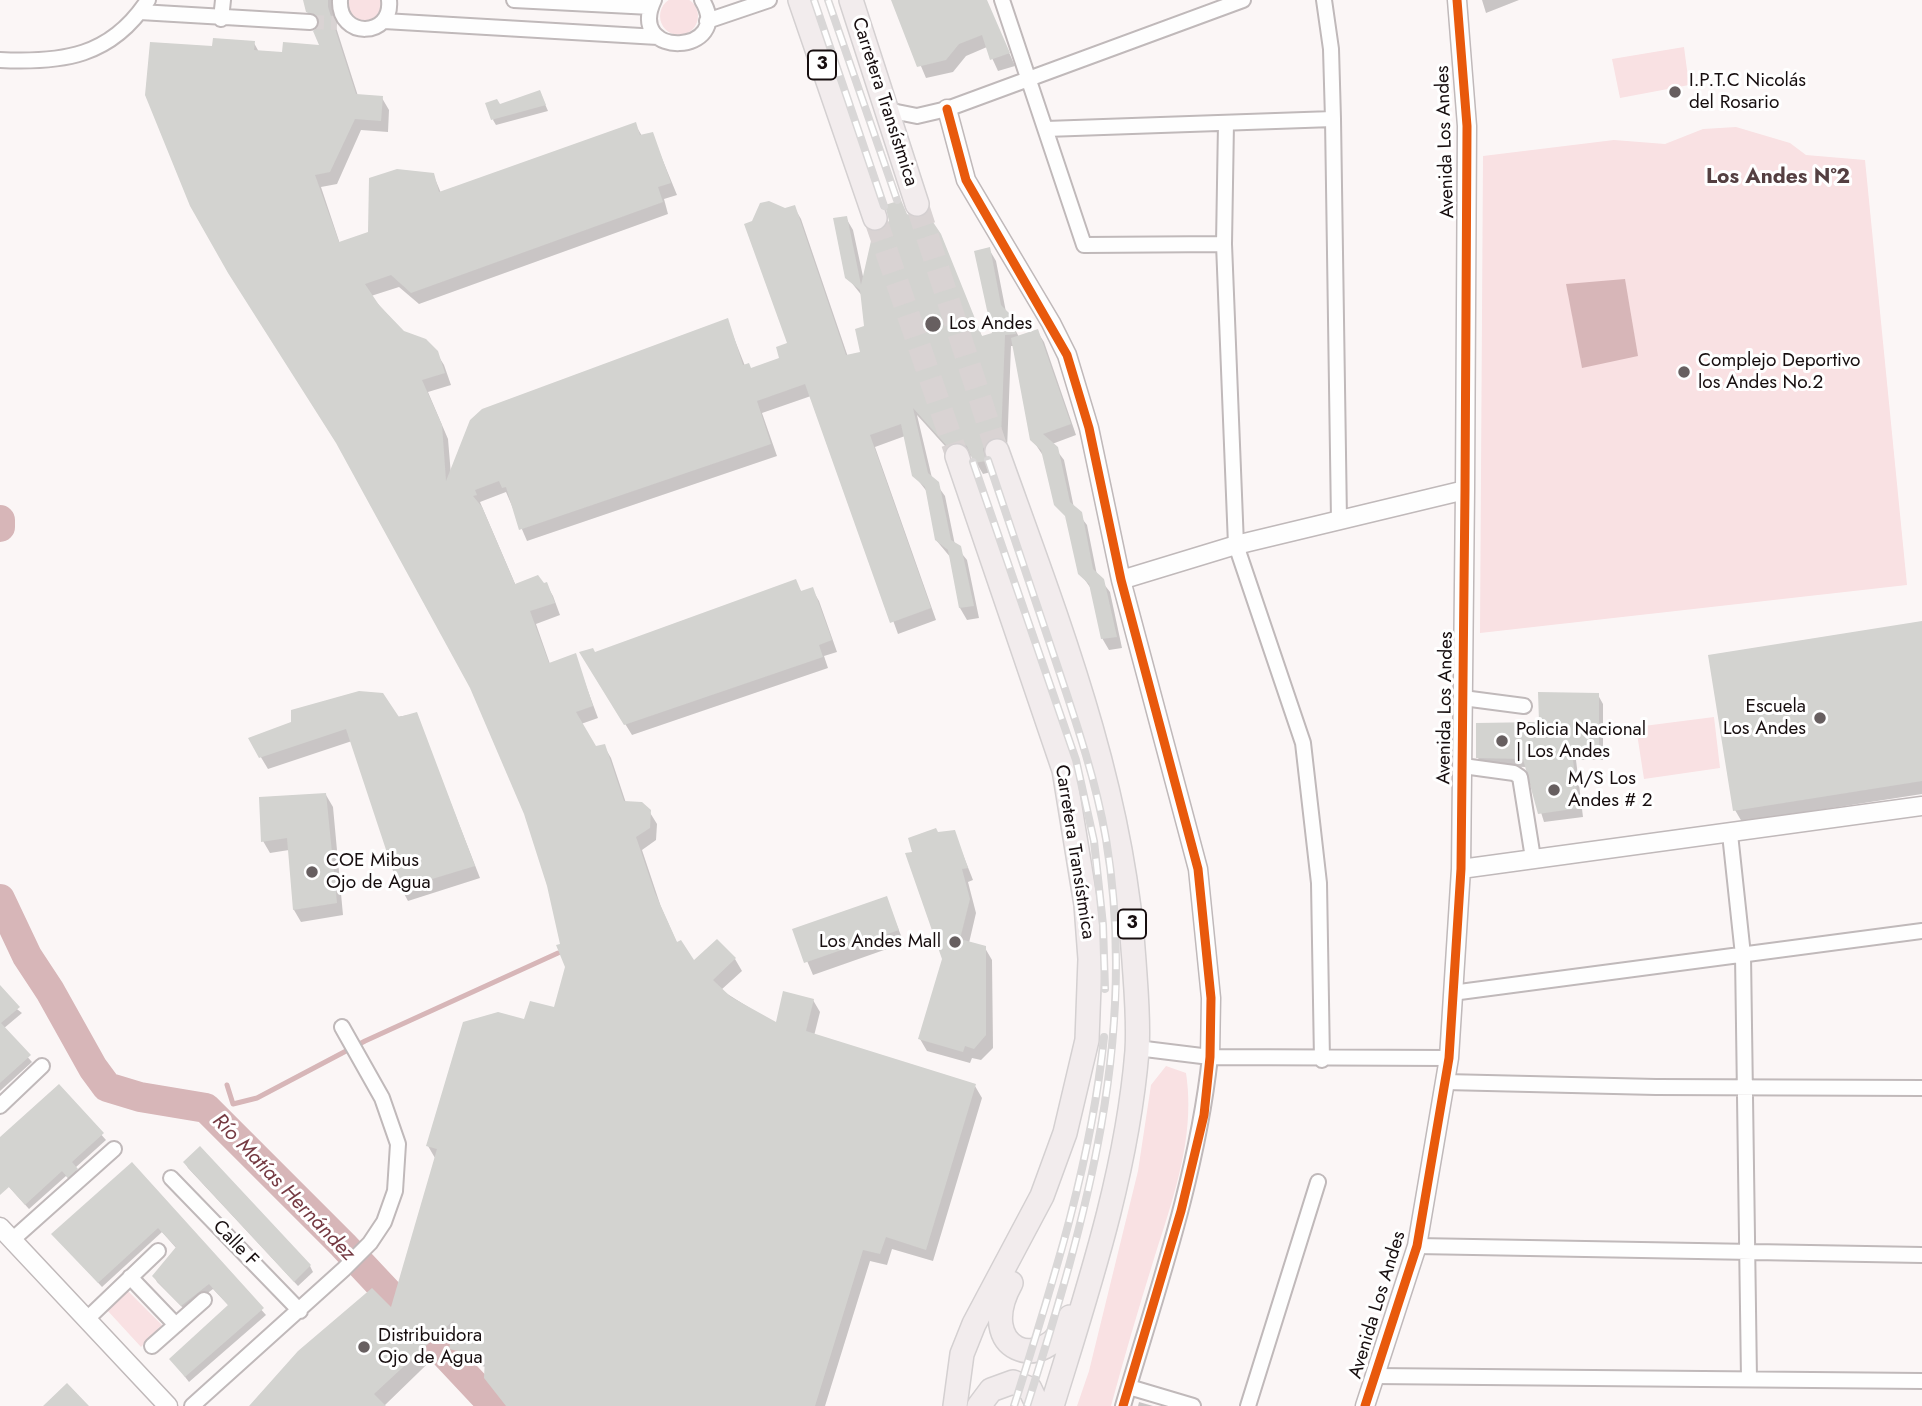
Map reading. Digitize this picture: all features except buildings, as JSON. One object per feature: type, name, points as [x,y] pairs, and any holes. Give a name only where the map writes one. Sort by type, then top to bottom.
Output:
[{"type":"main road","name":"3","points":[[800,0],[876,218]]},
{"type":"main road","name":"Carretera Transístmica","points":[[850,0],[917,204]]},
{"type":"main road","name":"3","points":[[997,451],[1047,590],[1104,767],[1130,902],[1137,1048],[1120,1173],[1052,1406]]},
{"type":"main road","name":"Carretera Transístmica","points":[[955,1406],[962,1354],[974,1324],[1042,1196],[1065,1133],[1087,1041],[1090,960],[1086,905],[1064,770],[957,456]]},
{"type":"main road","points":[[1078,1084],[1069,1152],[1058,1191],[999,1307],[998,1322],[1002,1333],[1016,1346],[1033,1351],[1041,1349],[1062,1334],[1120,1173]]},
{"type":"main road","points":[[979,1406],[997,1385],[1013,1382],[1031,1389],[1038,1406]]},
{"type":"street","points":[[221,19],[223,0]]},
{"type":"street","points":[[340,0],[342,23],[362,30],[378,27],[384,21],[388,14],[389,0]]},
{"type":"street","points":[[514,0],[652,3],[650,23],[658,37],[666,42],[685,44],[699,36],[707,21],[702,0]]},
{"type":"street","points":[[707,21],[769,0]]},
{"type":"street","points":[[1002,0],[1084,245],[1224,244]]},
{"type":"street","points":[[887,110],[918,116],[947,109],[1243,0]]},
{"type":"street","points":[[1324,0],[1331,49],[1339,520]]},
{"type":"street","name":"Avenida Los Andes","points":[[1365,1406],[1417,1246],[1449,1058],[1461,869],[1463,766],[1467,126],[1457,0]]},
{"type":"street","points":[[0,61],[75,58],[97,48],[144,6],[221,19],[310,22]]},
{"type":"street","points":[[384,21],[658,37]]},
{"type":"street","points":[[947,109],[966,180],[1067,355],[1092,438],[1121,580],[1198,869],[1211,998],[1210,1057],[1204,1115],[1181,1211],[1123,1406]]},
{"type":"street","points":[[1046,129],[1333,119]]},
{"type":"street","points":[[1226,122],[1224,244],[1236,545],[1302,739],[1320,883],[1322,1060]]},
{"type":"street","points":[[1121,580],[1236,545],[1465,490]]},
{"type":"street","points":[[1463,698],[1524,706]]},
{"type":"street","points":[[1463,766],[1514,772],[1520,777],[1534,858]]},
{"type":"street","points":[[1461,869],[1922,806]]},
{"type":"street","points":[[1730,834],[1744,955],[1749,1379]]},
{"type":"street","points":[[1452,993],[1922,931]]},
{"type":"street","points":[[192,1406],[344,1269],[384,1222],[395,1191],[398,1144],[391,1120],[344,1029]]},
{"type":"street","points":[[1137,1048],[1210,1057],[1322,1060],[1449,1058]]},
{"type":"street","points":[[0,1106],[42,1066]]},
{"type":"street","points":[[1444,1082],[1922,1088]]},
{"type":"street","points":[[114,1149],[6,1234],[168,1406]]},
{"type":"street","name":"Calle F","points":[[171,1178],[300,1311]]},
{"type":"street","points":[[1248,1406],[1318,1182]]},
{"type":"street","points":[[1417,1246],[1922,1255]]},
{"type":"street","points":[[87,1319],[158,1251]]},
{"type":"street","points":[[131,1278],[176,1325]]},
{"type":"street","points":[[152,1346],[204,1300]]},
{"type":"street","points":[[1374,1376],[1922,1381]]},
{"type":"street","points":[[1129,1387],[1193,1406]]},
{"type":"shaded area","points":[[679,-3],[692,3],[698,16],[692,29],[679,35],[666,29],[660,16],[666,3]]},
{"type":"shaded area","points":[[346,0],[384,0],[381,17],[363,25],[347,14]]},
{"type":"shaded area","points":[[1684,47],[1689,85],[1620,98],[1612,59]]},
{"type":"shaded area","name":"Complejo Deportivo los Andes No.2","points":[[1736,127],[1790,143],[1806,155],[1865,160],[1907,585],[1480,633],[1483,156],[1614,140],[1665,144],[1703,129]]},
{"type":"shaded area","points":[[1625,279],[1638,356],[1582,368],[1566,284]]},
{"type":"shaded area","points":[[1714,717],[1720,768],[1644,779],[1636,727]]},
{"type":"shaded area","points":[[1166,1066],[1186,1073],[1188,1097],[1185,1145],[1174,1193],[1111,1406],[1077,1406],[1089,1371],[1138,1171],[1151,1085]]},
{"type":"shaded area","points":[[128,1291],[162,1325],[141,1347],[107,1310]]},
{"type":"waterway","name":"Río Matías Hernández","points":[[0,520],[0,527]]},
{"type":"waterway","name":"Río Matías Hernández","points":[[0,899],[27,956],[107,1087],[140,1097],[206,1108],[343,1245],[494,1406]]},
{"type":"waterway","points":[[227,1085],[233,1104],[257,1098],[365,1041],[558,953]]},
{"type":"tunnel","points":[[310,22],[337,23]]},
{"type":"tunnel","points":[[917,204],[997,451]]},
{"type":"tunnel","points":[[875,218],[957,456]]},
{"type":"railway","points":[[814,0],[884,206]]},
{"type":"railway","points":[[828,0],[897,200]]},
{"type":"railway","points":[[988,460],[1090,769],[1106,839],[1114,913],[1116,985],[1111,1056],[1101,1127],[1069,1266],[1027,1406]]},
{"type":"railway","points":[[973,462],[1076,760],[1094,841],[1103,925],[1105,989]]},
{"type":"railway","points":[[1014,1406],[1056,1270],[1080,1178],[1090,1132],[1104,1037]]},
{"type":"cycle path","points":[[1365,1406],[1417,1246],[1449,1058],[1461,869],[1465,490],[1467,126],[1457,0]]},
{"type":"cycle path","points":[[947,109],[966,180],[1067,355],[1089,428],[1121,580],[1198,869],[1211,998],[1210,1057],[1204,1115],[1181,1211],[1123,1406]]},
{"type":"place","name":"I.P.T.C Nicolás del Rosario","points":[[1675,92]]},
{"type":"place","name":"Los Andes","points":[[933,324]]},
{"type":"place","name":"Complejo Deportivo los Andes No.2","points":[[1684,372]]},
{"type":"place","name":"Escuela Los Andes","points":[[1820,718]]},
{"type":"place","name":"Policia Nacional | Los Andes","points":[[1502,741]]},
{"type":"place","name":"M/S Los Andes # 2","points":[[1554,790]]},
{"type":"place","name":"COE Mibus Ojo de Agua","points":[[312,872]]},
{"type":"place","name":"Los Andes Mall","points":[[955,942]]},
{"type":"place","name":"Distribuidora Ojo de Agua","points":[[364,1347]]},
{"type":"district","name":"Los Andes Nº2","points":[[1778,178]]}]
